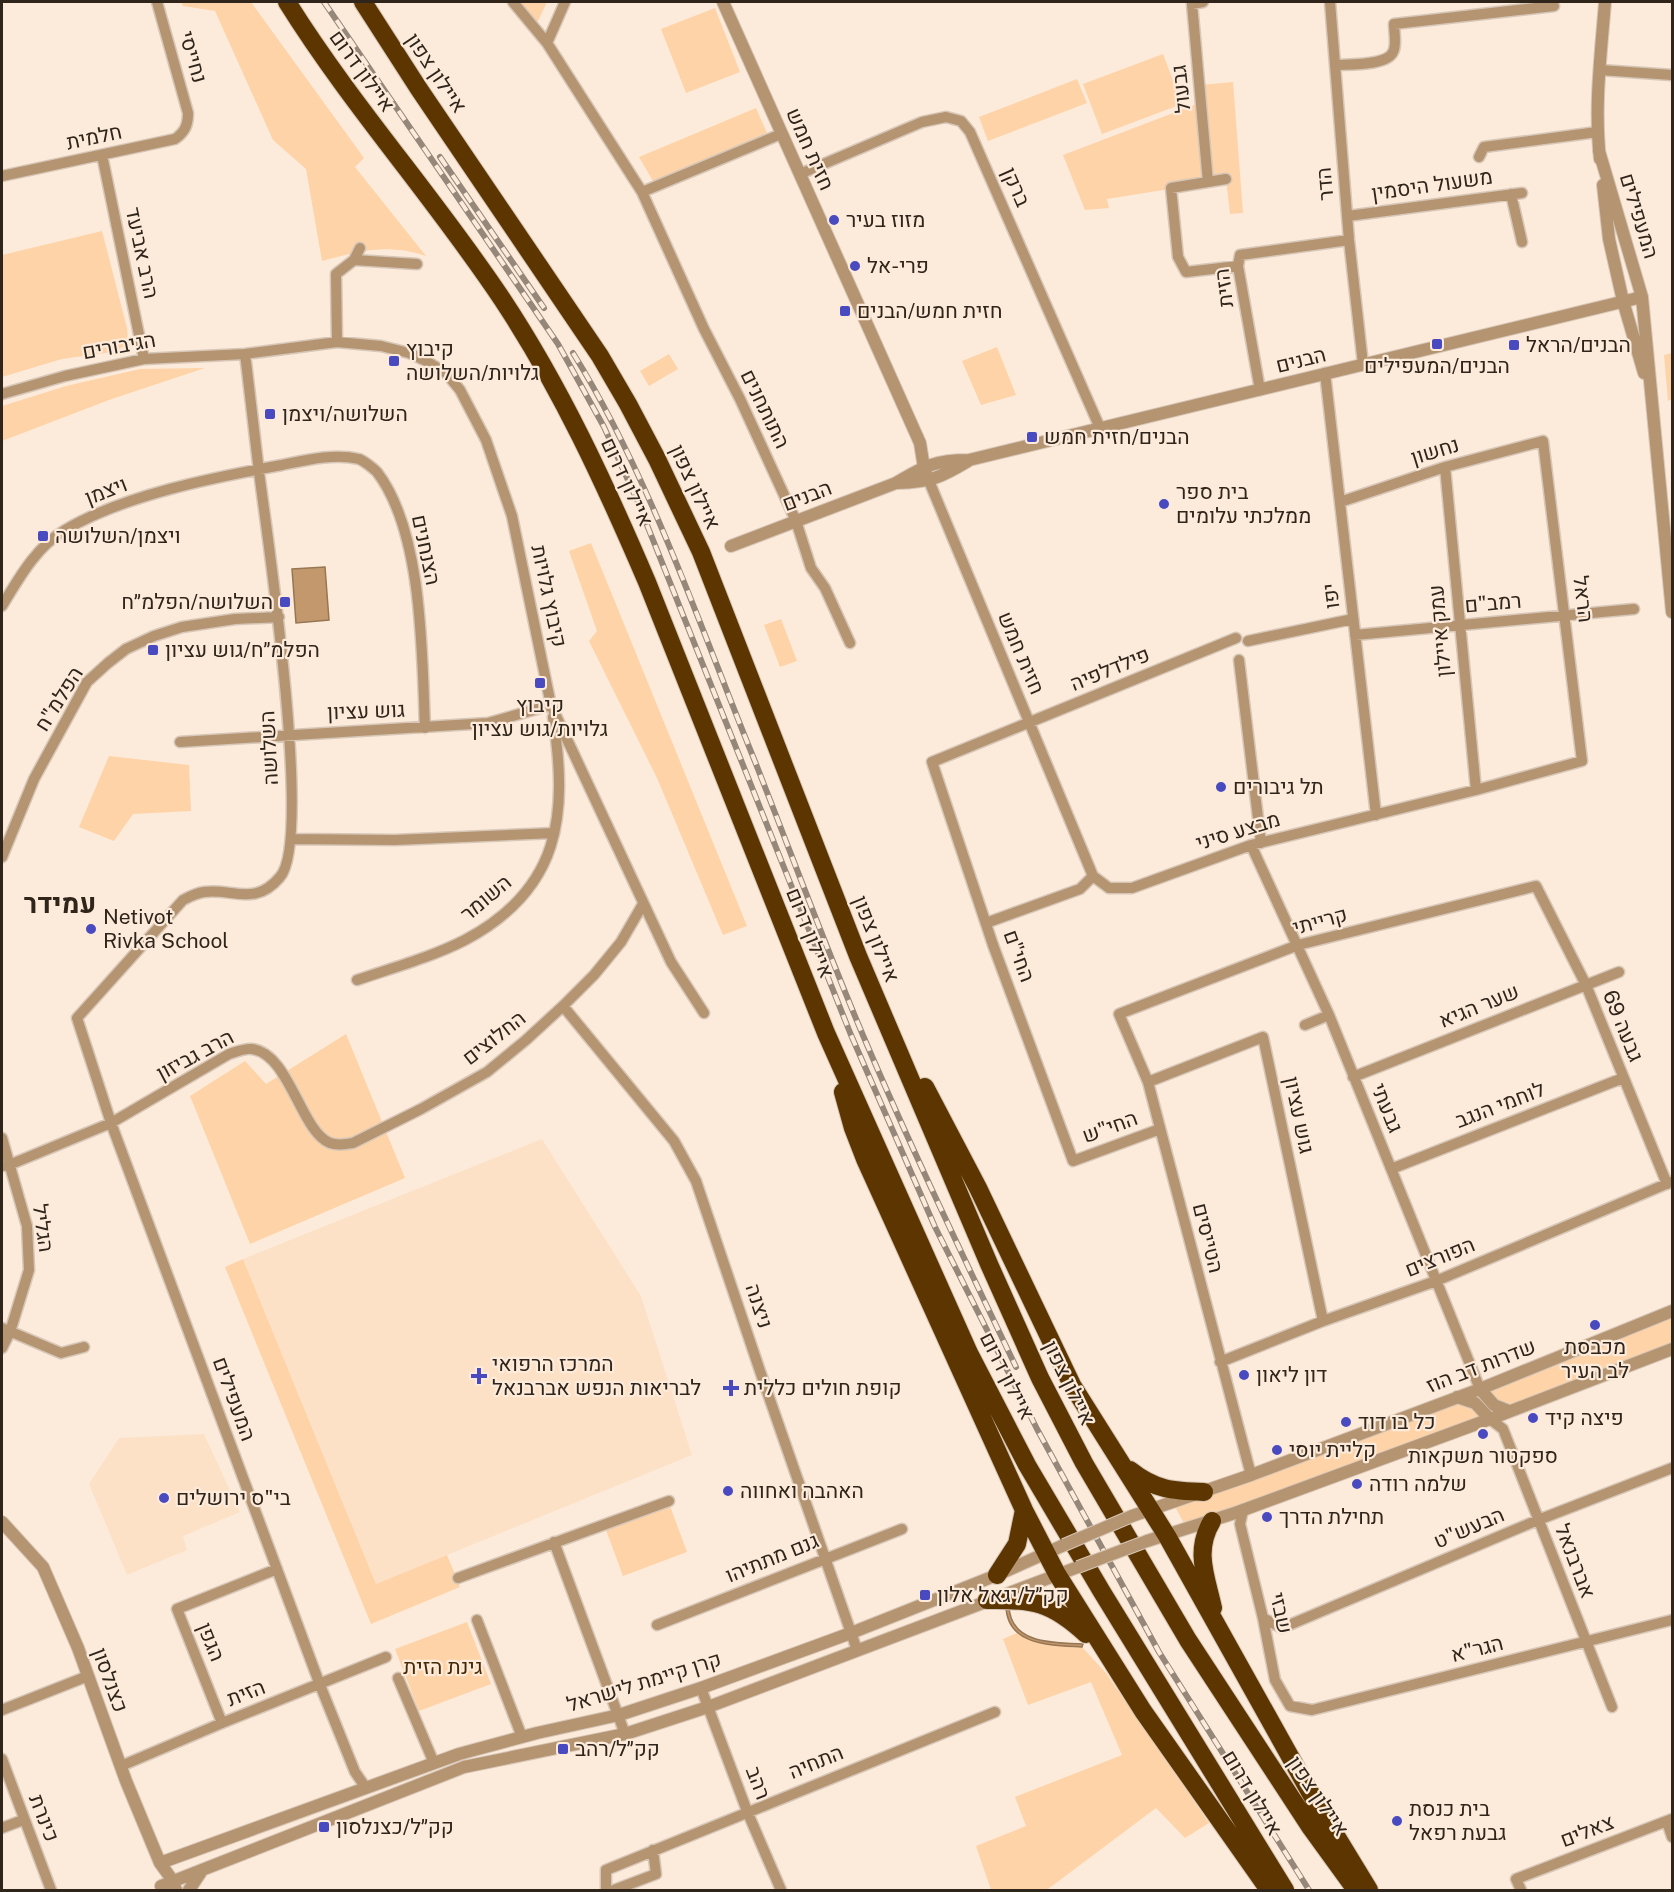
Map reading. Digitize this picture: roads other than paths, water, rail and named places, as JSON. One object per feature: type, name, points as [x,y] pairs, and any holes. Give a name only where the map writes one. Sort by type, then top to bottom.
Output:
[{"type":"highway","name":"איילון דרום","points":[[287,2],[319,52],[422,188],[501,299],[536,352],[572,417],[647,582],[826,1033],[969,1353],[1028,1465],[1102,1592],[1285,1890]]},
{"type":"highway","name":"איילון צפון","points":[[363,2],[419,89],[600,356],[657,459],[701,552],[858,956],[1040,1378],[1084,1462],[1188,1640],[1311,1828],[1356,1890]]},
{"type":"highway","points":[[858,956],[978,1188],[1072,1385],[1152,1510],[1316,1803],[1370,1890]]},
{"type":"highway","points":[[826,1033],[864,1159],[966,1378],[1024,1510],[1057,1574],[1143,1711],[1269,1890]]},
{"type":"highway","points":[[1119,1461],[1152,1485],[1168,1490],[1204,1492]]},
{"type":"highway","points":[[997,1575],[1017,1544],[1024,1510]]},
{"type":"highway","points":[[1219,1518],[1205,1533],[1202,1562],[1220,1633]]},
{"type":"highway","points":[[987,1600],[1015,1599],[1050,1606],[1068,1617],[1103,1650]]},
{"type":"street","name":"נחייסי","points":[[157,2],[188,113],[188,123]]},
{"type":"street","name":"התותחנים","points":[[513,2],[547,43],[642,192],[704,329],[740,399],[796,521],[811,568],[825,588],[850,643]]},
{"type":"street","points":[[547,43],[565,2]]},
{"type":"street","name":"חזית חמש","points":[[723,2],[920,443],[924,468],[929,481],[1093,876]]},
{"type":"street","name":"גבעול","points":[[1203,2],[1192,4],[1208,182]]},
{"type":"street","name":"הדר","points":[[1330,2],[1349,240],[1363,364]]},
{"type":"street","name":"המעפילים","points":[[1605,2],[1597,132],[1609,239],[1623,301],[1652,400]]},
{"type":"street","points":[[1335,65],[1380,62],[1389,59],[1394,51],[1394,24],[1554,6]]},
{"type":"street","points":[[1600,70],[1672,75]]},
{"type":"street","name":"ברקן","points":[[800,174],[922,122],[946,117],[961,121],[970,132],[1100,428]]},
{"type":"street","name":"חלמית","points":[[2,176],[175,139],[183,134],[188,123]]},
{"type":"street","name":"משעול היסמין","points":[[1479,158],[1484,147],[1597,132]]},
{"type":"street","points":[[642,192],[781,134]]},
{"type":"street","name":"המעפילים","points":[[1599,151],[1642,297],[1672,612]]},
{"type":"street","name":"הרב אביעד","points":[[102,155],[144,359]]},
{"type":"street","points":[[1226,179],[1171,188],[1178,256],[1186,272],[1214,269],[1239,260]]},
{"type":"street","name":"משעול היסמין","points":[[1348,216],[1517,194],[1521,242]]},
{"type":"street","name":"הזית","points":[[1260,390],[1239,260],[1349,240]]},
{"type":"street","points":[[337,342],[336,274],[354,260],[360,248]]},
{"type":"street","points":[[354,260],[417,264]]},
{"type":"street","name":"הבנים","points":[[732,546],[896,483],[937,462],[969,460],[1642,297]]},
{"type":"street","name":"קיבוץ גלויות","points":[[245,354],[337,342],[381,346],[409,353],[428,362],[447,374],[460,390],[486,440],[512,516],[551,705],[671,962],[704,1013]]},
{"type":"street","name":"הגיבורים","points":[[2,394],[65,376],[144,359],[245,354]]},
{"type":"street","name":"השלושה","points":[[76,1018],[183,900],[204,892],[249,895],[266,889],[282,877],[288,860],[291,839],[289,734],[279,617],[245,354]]},
{"type":"street","name":"יפו","points":[[1325,373],[1376,815]]},
{"type":"street","name":"נחשון","points":[[1340,502],[1445,467],[1543,441]]},
{"type":"street","name":"הראל","points":[[1543,441],[1582,761]]},
{"type":"street","name":"חזית חמש","points":[[920,443],[937,462],[943,476]]},
{"type":"street","name":"הצנחנים","points":[[259,469],[339,457],[361,460],[376,471],[394,502],[409,547],[420,626],[425,728]]},
{"type":"street","name":"הבנים","points":[[896,483],[929,481],[943,476],[969,460]]},
{"type":"street","name":"עמק איילון","points":[[1445,467],[1476,790]]},
{"type":"street","name":"ויצמן","points":[[2,606],[40,550],[63,531],[101,512],[160,492],[259,469]]},
{"type":"street","name":"רמב\"ם","points":[[1355,635],[1634,609]]},
{"type":"street","name":"הפלמ\"ח","points":[[2,857],[34,779],[87,682],[108,663],[126,649],[154,636],[182,627],[235,619],[279,617]]},
{"type":"street","points":[[1248,641],[1353,619]]},
{"type":"street","name":"פילדלפיה","points":[[932,762],[1236,638]]},
{"type":"street","name":"גבעתי","points":[[1239,660],[1256,844],[1329,1015],[1480,1389]]},
{"type":"street","name":"גוש עציון","points":[[180,742],[488,723],[551,705]]},
{"type":"street","name":"השומר","points":[[357,980],[463,941],[492,923],[518,902],[537,876],[551,848],[558,813],[560,777],[551,705]]},
{"type":"street","name":"מבצע סיני","points":[[1093,876],[1109,888],[1132,888],[1256,844],[1476,790],[1582,761]]},
{"type":"street","name":"החי\"ם","points":[[932,762],[986,923],[1073,1161]]},
{"type":"street","points":[[291,839],[395,840],[554,832]]},
{"type":"street","points":[[986,923],[1080,889],[1093,876]]},
{"type":"street","name":"קרייתי","points":[[1119,1014],[1298,945],[1536,886]]},
{"type":"street","name":"גבעה 69","points":[[1536,886],[1586,985],[1623,1078],[1670,1183]]},
{"type":"street","name":"החלוצים","points":[[328,1143],[342,1145],[353,1143],[487,1072],[563,1006],[621,942],[643,904]]},
{"type":"street","name":"שער הגיא","points":[[1353,1077],[1619,972]]},
{"type":"street","name":"ניצנה","points":[[563,1006],[674,1141],[696,1181],[824,1558],[858,1650]]},
{"type":"street","name":"הטייסים","points":[[1119,1014],[1148,1082],[1251,1475]]},
{"type":"street","points":[[1305,1025],[1329,1015]]},
{"type":"street","name":"המעפילים","points":[[76,1018],[111,1123],[320,1685],[355,1772],[366,1788]]},
{"type":"street","name":"גוש עציון","points":[[1148,1082],[1263,1037],[1323,1321]]},
{"type":"street","name":"הרב גביזון","points":[[111,1123],[229,1054],[250,1048],[264,1053],[276,1063],[316,1130],[328,1143]]},
{"type":"street","name":"לוחמי הנגב","points":[[1391,1169],[1623,1078]]},
{"type":"street","points":[[2,1138],[5,1166],[111,1123]]},
{"type":"street","name":"החי\"ש","points":[[1073,1161],[1160,1129]]},
{"type":"street","name":"הגליל","points":[[2,1348],[6,1330],[29,1270],[27,1226],[5,1166]]},
{"type":"street","name":"הפורצים","points":[[1220,1362],[1323,1321],[1436,1281],[1670,1183]]},
{"type":"street","name":"שדרות דב הוז","points":[[1132,1516],[1251,1475],[1480,1389],[1672,1311]]},
{"type":"street","points":[[6,1330],[61,1353],[84,1347]]},
{"type":"street","points":[[1167,1536],[1509,1412],[1672,1349]]},
{"type":"street","points":[[1480,1389],[1494,1404],[1509,1412]]},
{"type":"street","points":[[1457,1397],[1475,1403],[1503,1429],[1509,1412]]},
{"type":"street","name":"אברבנאל","points":[[1503,1429],[1612,1707]]},
{"type":"street","name":"הבעש\"ט","points":[[1267,1642],[1282,1628],[1538,1520],[1672,1468]]},
{"type":"street","points":[[458,1578],[669,1501]]},
{"type":"street","name":"שבזי","points":[[1243,1510],[1240,1524],[1263,1618],[1275,1680],[1290,1706]]},
{"type":"street","name":"קרן קיימת לישראל","points":[[160,1863],[459,1754],[619,1715],[700,1688],[851,1633],[997,1575],[1132,1516]]},
{"type":"street","points":[[1219,1518],[1240,1524]]},
{"type":"street","name":"כצנלסון","points":[[2,1522],[43,1567],[78,1648],[121,1766],[169,1887]]},
{"type":"street","name":"גנם מתתיהו","points":[[657,1624],[902,1529]]},
{"type":"street","name":"קרן קיימת לישראל","points":[[169,1887],[203,1869],[464,1767],[625,1734],[708,1707],[987,1600],[1147,1541],[1167,1536]]},
{"type":"street","points":[[554,1542],[625,1734]]},
{"type":"street","name":"הגפן","points":[[222,1723],[177,1609],[277,1569]]},
{"type":"street","points":[[1263,1618],[1282,1628]]},
{"type":"street","points":[[477,1620],[522,1737]]},
{"type":"street","name":"הגר\"א","points":[[1290,1706],[1312,1710],[1672,1620]]},
{"type":"street","name":"הזית","points":[[121,1766],[386,1657]]},
{"type":"street","points":[[2,1710],[88,1676]]},
{"type":"street","points":[[398,1678],[434,1763]]},
{"type":"street","name":"רהב","points":[[700,1688],[747,1811],[781,1890]]},
{"type":"street","name":"התחיה","points":[[606,1890],[606,1870],[994,1712]]},
{"type":"street","name":"כינרת","points":[[2,1760],[51,1890]]},
{"type":"street","points":[[2,1828],[23,1820]]},
{"type":"street","points":[[1670,1820],[1672,1837]]},
{"type":"street","name":"צאלים","points":[[1521,1890],[1516,1879],[1670,1820]]},
{"type":"street","points":[[614,1890],[656,1874],[653,1850]]},
{"type":"street","points":[[189,1890],[194,1879],[203,1869]]},
{"type":"railway","points":[[324,2],[558,344],[604,427],[637,500],[851,1035],[935,1227],[1037,1429],[1159,1652],[1309,1890]]},
{"type":"railway","points":[[440,157],[544,308]]},
{"type":"railway","points":[[573,353],[601,401],[650,500],[862,1033],[918,1159],[1016,1367]]},
{"type":"place","name":"מזוז בעיר","points":[[834,220]]},
{"type":"place","name":"פרי-אל","points":[[855,266]]},
{"type":"place","name":"חזית חמש/הבנים","points":[[845,311]]},
{"type":"place","name":"הבנים/המעפילים","points":[[1437,344]]},
{"type":"place","name":"הבנים/הראל","points":[[1514,345]]},
{"type":"place","name":"קיבוץ גלויות/השלושה","points":[[394,361]]},
{"type":"place","name":"השלושה/ויצמן","points":[[270,414]]},
{"type":"place","name":"הבנים/חזית חמש","points":[[1032,437]]},
{"type":"place","name":"בית ספר ממלכתי עלומים","points":[[1164,504]]},
{"type":"place","name":"ויצמן/השלושה","points":[[43,536]]},
{"type":"place","name":"השלושה/הפלמ״ח","points":[[285,602]]},
{"type":"place","name":"הפלמ״ח/גוש עציון","points":[[153,650]]},
{"type":"place","name":"קיבוץ גלויות/גוש עציון","points":[[540,683]]},
{"type":"place","name":"תל גיבורים","points":[[1221,787]]},
{"type":"place","name":"Netivot Rivka School","points":[[91,929]]},
{"type":"place","name":"מכבסת לב העיר","points":[[1595,1325]]},
{"type":"place","name":"דון ליאון","points":[[1244,1375]]},
{"type":"place","name":"המרכז הרפואי לבריאות הנפש אברבנאל","points":[[479,1376]]},
{"type":"place","name":"קופת חולים כללית","points":[[731,1388]]},
{"type":"place","name":"פיצה קיד","points":[[1533,1418]]},
{"type":"place","name":"כל בו דוד","points":[[1346,1422]]},
{"type":"place","name":"ספקטור משקאות","points":[[1483,1434]]},
{"type":"place","name":"קליית יוסי","points":[[1277,1450]]},
{"type":"place","name":"שלמה רודה","points":[[1357,1484]]},
{"type":"place","name":"האהבה ואחווה","points":[[728,1491]]},
{"type":"place","name":"בי\"ס ירושלים","points":[[164,1498]]},
{"type":"place","name":"תחילת הדרך","points":[[1267,1517]]},
{"type":"place","name":"קק״ל/יגאל אלון","points":[[925,1595]]},
{"type":"place","name":"קק״ל/רהב","points":[[563,1749]]},
{"type":"place","name":"בית כנסת גבעת רפאל","points":[[1397,1821]]},
{"type":"place","name":"קק״ל/כצנלסון","points":[[324,1827]]},
{"type":"district","name":"עמידר","points":[[60,904]]},
{"type":"park label","name":"גינת הזית","points":[[443,1667]]}]
